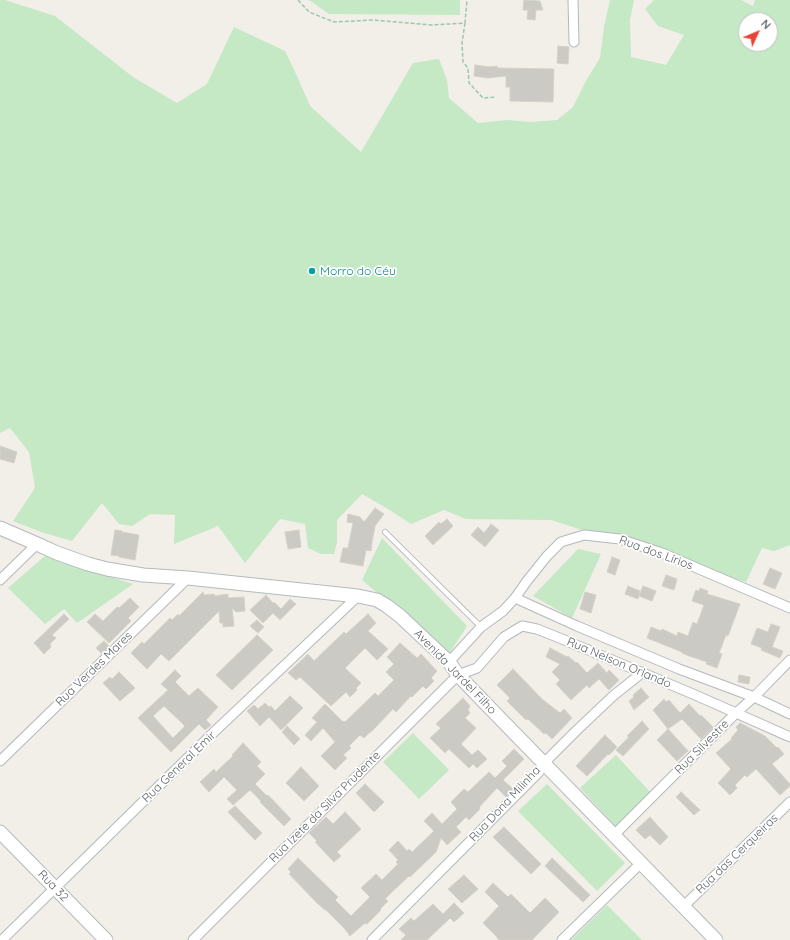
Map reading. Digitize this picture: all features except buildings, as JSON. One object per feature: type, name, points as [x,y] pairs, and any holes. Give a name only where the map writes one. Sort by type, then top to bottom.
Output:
[{"type":"main road","name":"Avenida Jardel Filho","points":[[0,528],[57,553],[107,569],[143,575],[188,578],[358,596],[378,600],[400,616],[449,662],[458,675],[543,764],[716,940]]},
{"type":"main road","name":"Rua 32","points":[[0,832],[106,940]]},
{"type":"street","points":[[573,0],[574,42]]},
{"type":"street","name":"Rua dos Lírios","points":[[449,662],[481,627],[503,611],[515,598],[527,580],[547,556],[561,542],[584,535],[620,539],[662,553],[790,608]]},
{"type":"street","points":[[0,580],[37,544]]},
{"type":"street","name":"Rua Verdes Mares","points":[[0,761],[188,578]]},
{"type":"street","name":"Rua General Emir","points":[[2,940],[208,738],[358,596]]},
{"type":"street","name":"Rua Nelson Orlando","points":[[515,598],[576,626],[679,669],[754,697],[790,714]]},
{"type":"street","name":"Rua Nelson Orlando","points":[[458,675],[477,668],[504,637],[522,626],[537,629],[642,672],[790,737]]},
{"type":"street","name":"Rua Silvestre","points":[[614,835],[790,660]]},
{"type":"street","name":"Rua Dona Milinha","points":[[372,940],[539,772],[543,764],[613,696],[642,672]]},
{"type":"street","name":"Rua Izete da Silva Prudente","points":[[193,940],[458,675]]},
{"type":"street","name":"Rua das Cerqueiras","points":[[684,906],[790,802]]},
{"type":"street","points":[[562,940],[641,863]]},
{"type":"lane","points":[[385,532],[481,627]]},
{"type":"path","points":[[298,0],[309,12],[334,22],[373,20],[432,25],[465,23]]},
{"type":"path","points":[[467,0],[462,43],[463,62],[468,68],[469,83],[483,98],[496,97]]},
{"type":"green space","points":[[0,0],[5,0],[55,16],[133,77],[177,103],[207,84],[234,27],[285,51],[310,106],[361,152],[413,63],[439,59],[447,80],[449,98],[478,123],[507,120],[531,122],[557,120],[573,107],[587,79],[600,58],[604,27],[610,0],[634,0],[630,20],[631,57],[666,65],[684,35],[658,26],[645,9],[654,0],[741,0],[753,6],[755,0],[790,0],[790,545],[774,551],[762,548],[746,582],[551,520],[466,519],[444,510],[411,524],[362,494],[337,520],[337,542],[334,554],[321,554],[308,548],[305,524],[280,519],[245,563],[218,526],[174,544],[175,515],[150,514],[132,526],[119,524],[102,503],[72,541],[41,532],[13,521],[35,488],[29,452],[10,428],[0,433]]},
{"type":"green space","points":[[309,0],[460,0],[460,15],[329,14]]},
{"type":"green space","points":[[382,538],[467,626],[449,654],[362,580]]},
{"type":"green space","points":[[578,549],[601,554],[572,618],[533,596]]},
{"type":"green space","points":[[45,556],[133,584],[77,623],[64,609],[45,624],[8,588]]},
{"type":"green space","points":[[413,733],[449,770],[419,799],[383,762]]},
{"type":"green space","points":[[616,755],[651,793],[616,827],[580,788]]},
{"type":"green space","points":[[547,784],[625,863],[597,891],[518,811]]},
{"type":"green space","points":[[607,905],[642,940],[571,940]]},
{"type":"place","name":"Morro do Céu","points":[[312,271]]}]
